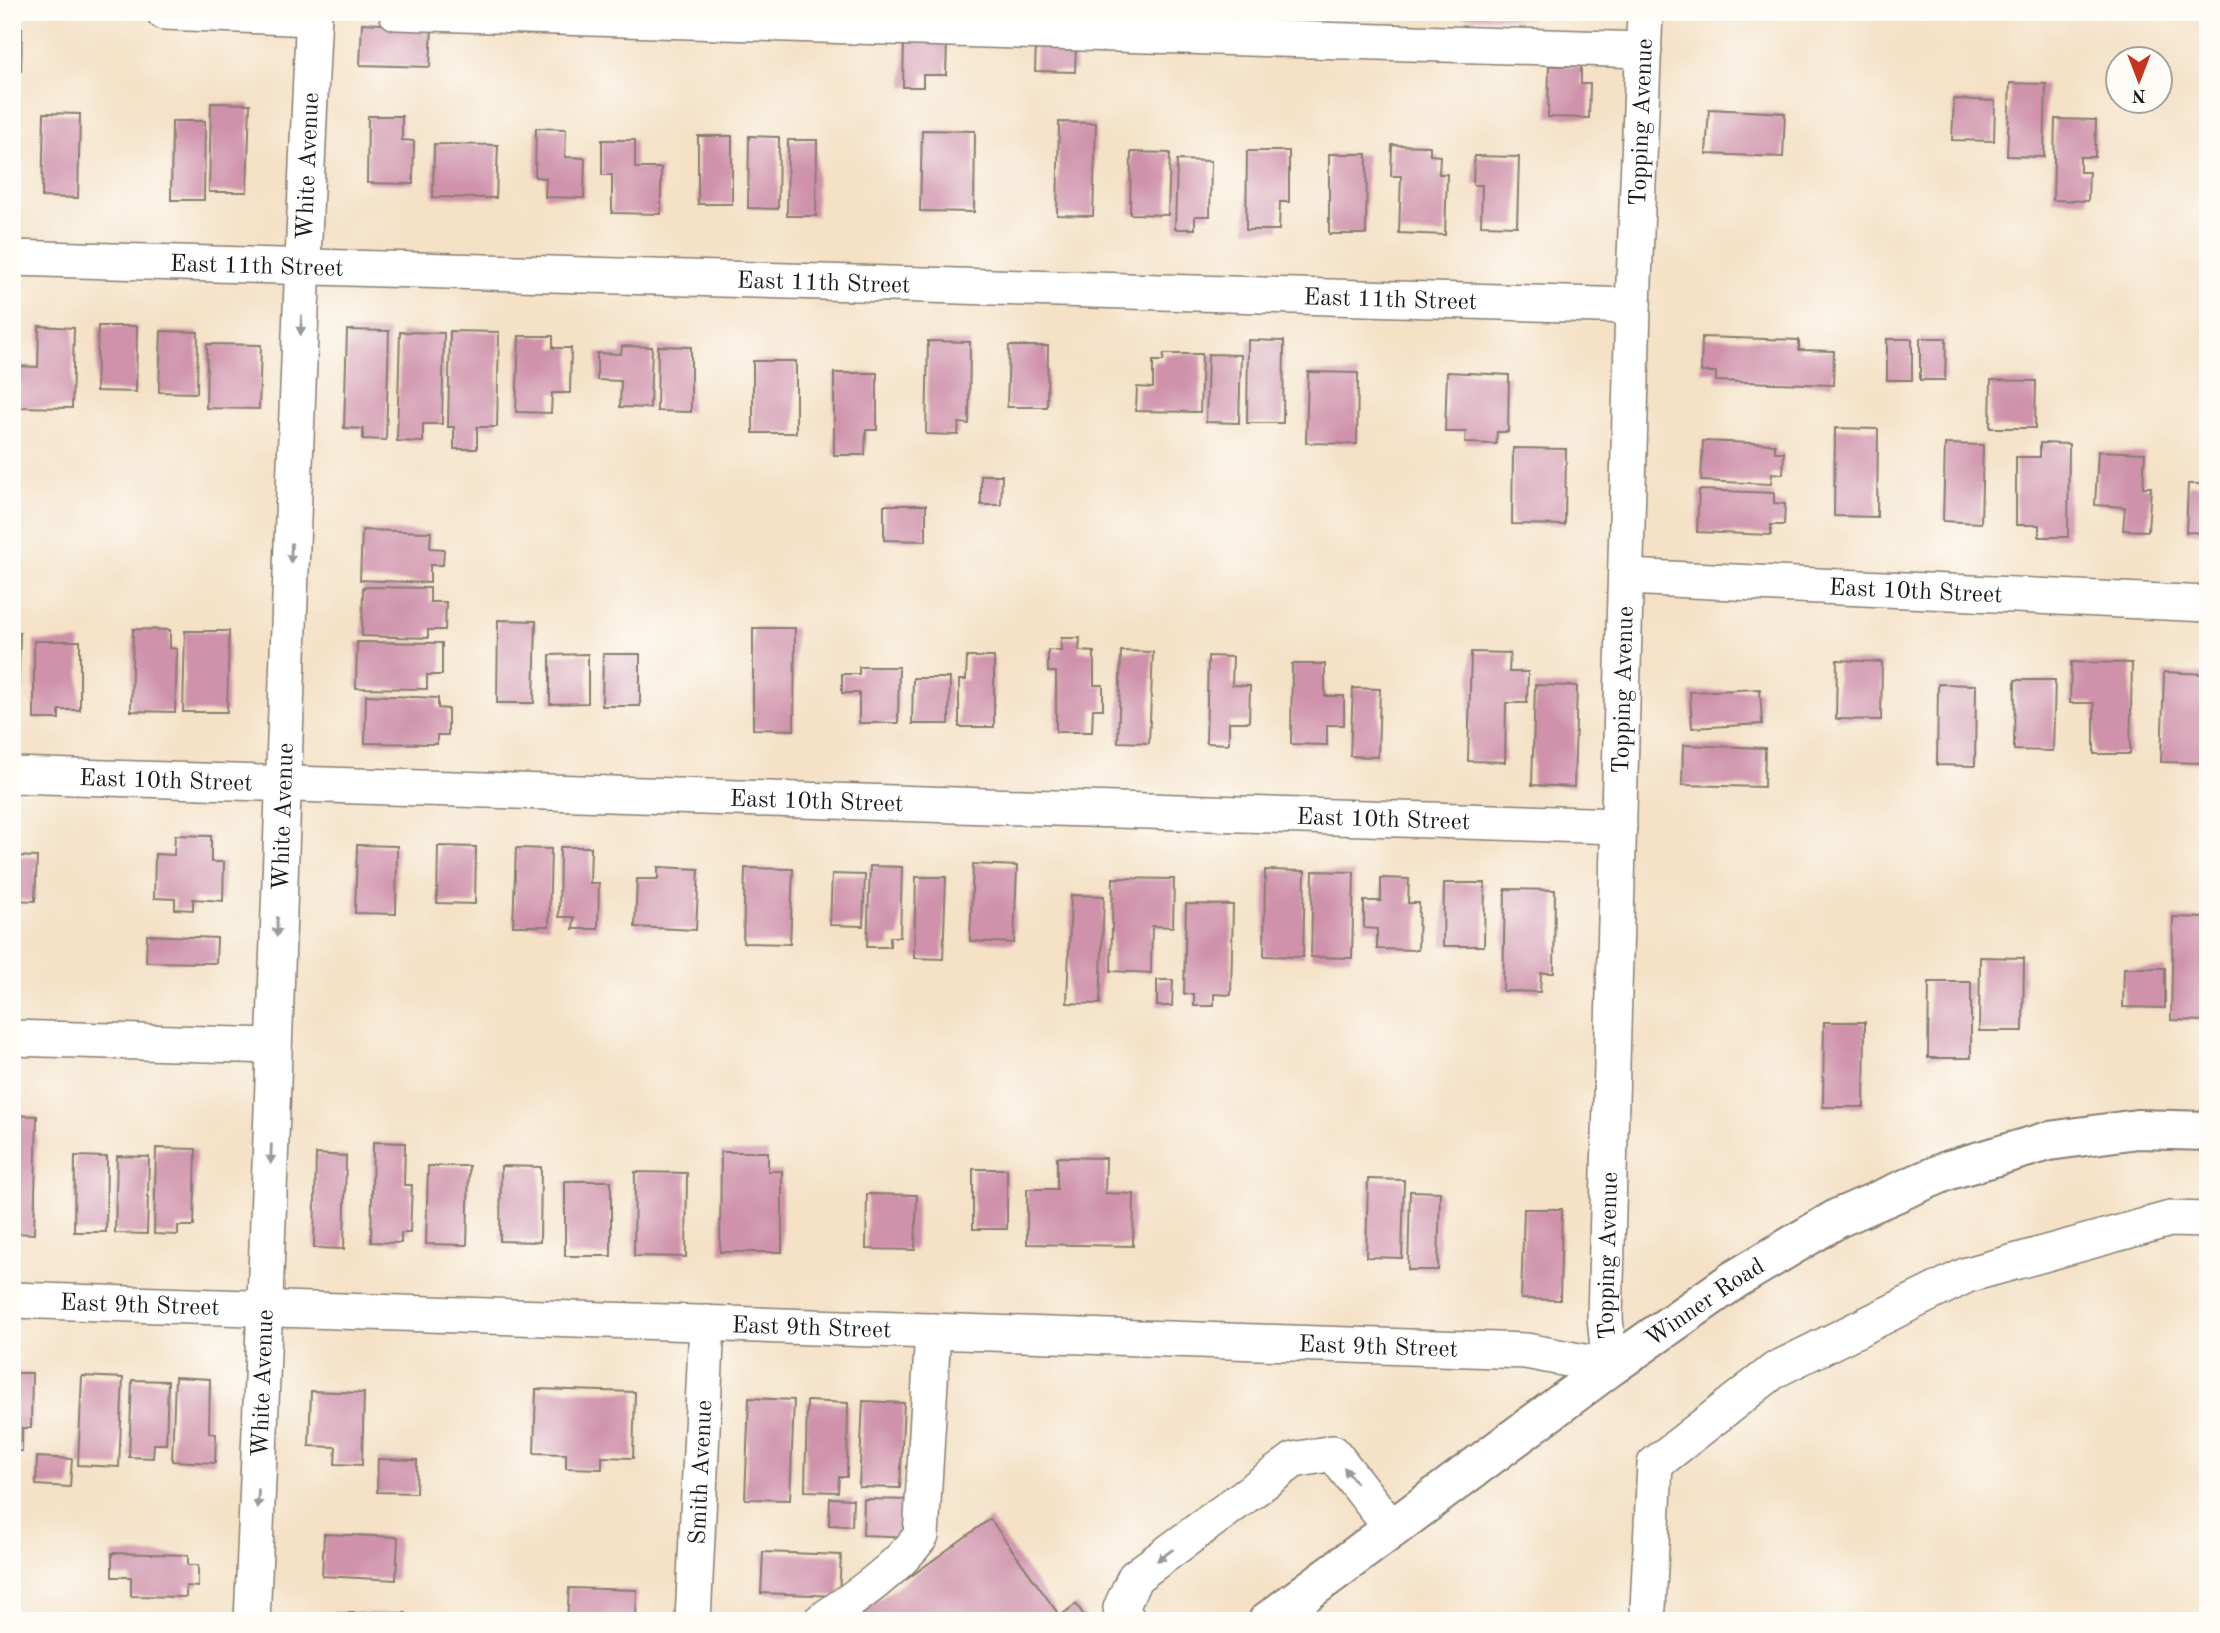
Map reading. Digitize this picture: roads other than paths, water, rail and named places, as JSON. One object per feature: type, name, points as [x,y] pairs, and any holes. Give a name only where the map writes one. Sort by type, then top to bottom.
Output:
[{"type":"main road","name":"Winner Road","points":[[1268,1621],[1610,1367],[1734,1280],[1838,1218],[1949,1170],[2049,1141],[2137,1129],[2208,1131]]},
{"type":"street","points":[[164,12],[313,15]]},
{"type":"street","points":[[396,12],[1644,50]]},
{"type":"street","name":"Topping Avenue","points":[[1610,1367],[1605,1318],[1633,306],[1645,12]]},
{"type":"street","name":"White Avenue","points":[[252,1621],[266,1308],[281,784],[313,15]]},
{"type":"street","name":"East 11th Street","points":[[12,258],[1633,306]]},
{"type":"street","name":"East 10th Street","points":[[1626,578],[2208,604]]},
{"type":"street","name":"East 10th Street","points":[[12,775],[1619,826]]},
{"type":"street","points":[[12,1038],[274,1046]]},
{"type":"street","points":[[1648,1608],[1655,1464],[1774,1370],[1967,1275],[2170,1219],[2208,1220]]},
{"type":"street","name":"East 9th Street","points":[[12,1300],[1526,1351],[1610,1367]]},
{"type":"street","name":"Smith Avenue","points":[[693,1621],[707,1323]]},
{"type":"street","points":[[821,1621],[911,1550],[921,1536],[933,1331]]},
{"type":"street","points":[[1128,1621],[1121,1608],[1135,1577],[1294,1460],[1334,1453],[1392,1530]]}]
